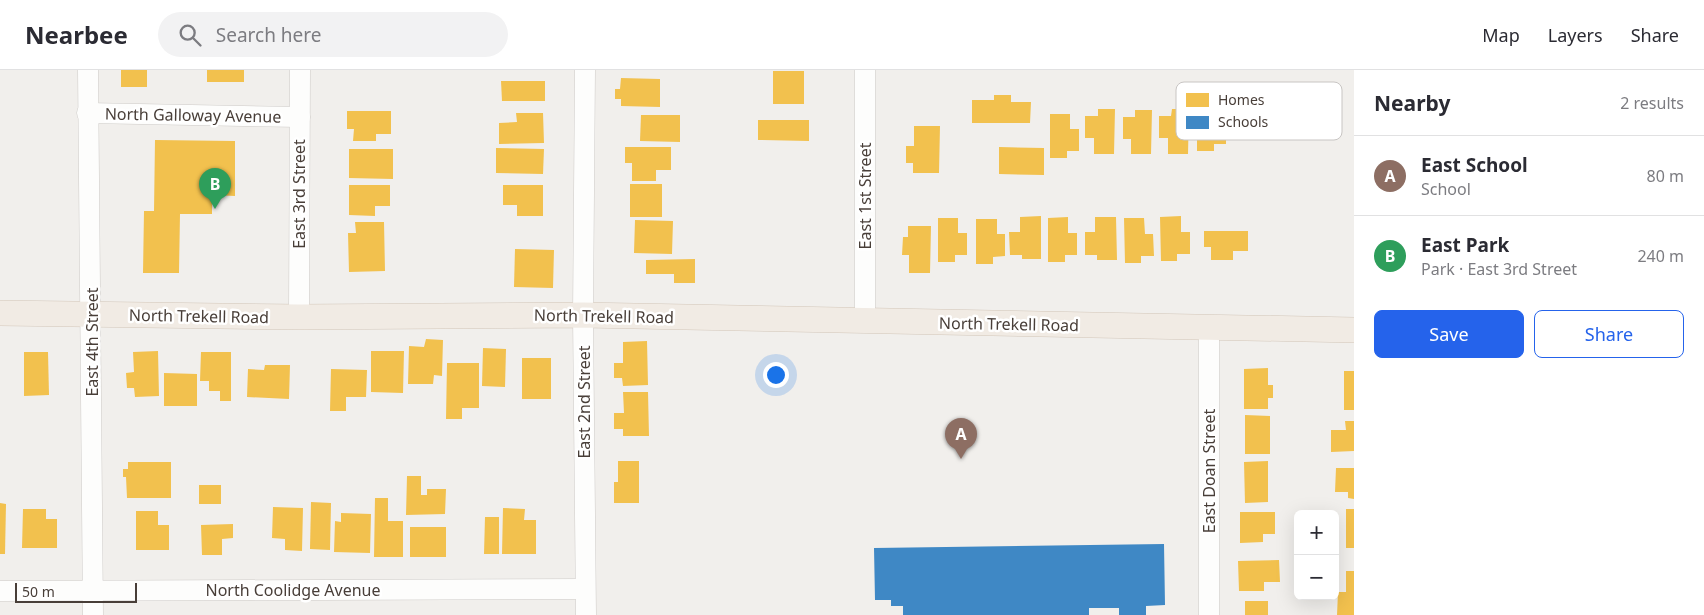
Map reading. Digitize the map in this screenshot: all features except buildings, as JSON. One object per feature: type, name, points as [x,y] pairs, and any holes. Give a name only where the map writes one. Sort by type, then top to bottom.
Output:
[{"type":"main road","name":"North Trekell Road","points":[[0,313],[299,317],[584,315],[865,322],[1354,330]]},
{"type":"street","name":"East 4th Street","points":[[88,70],[92,315],[93,615]]},
{"type":"street","name":"East 3rd Street","points":[[299,317],[300,70]]},
{"type":"street","name":"East 2nd Street","points":[[585,70],[586,615]]},
{"type":"street","name":"East 1st Street","points":[[865,70],[865,322]]},
{"type":"street","name":"North Galloway Avenue","points":[[88,113],[300,117]]},
{"type":"street","name":"East Doan Street","points":[[1209,327],[1209,615]]},
{"type":"street","name":"North Coolidge Avenue","points":[[0,591],[585,589]]},
{"type":"place","name":"East Park","points":[[215,209]]},
{"type":"place","name":"East School","points":[[961,459]]}]
